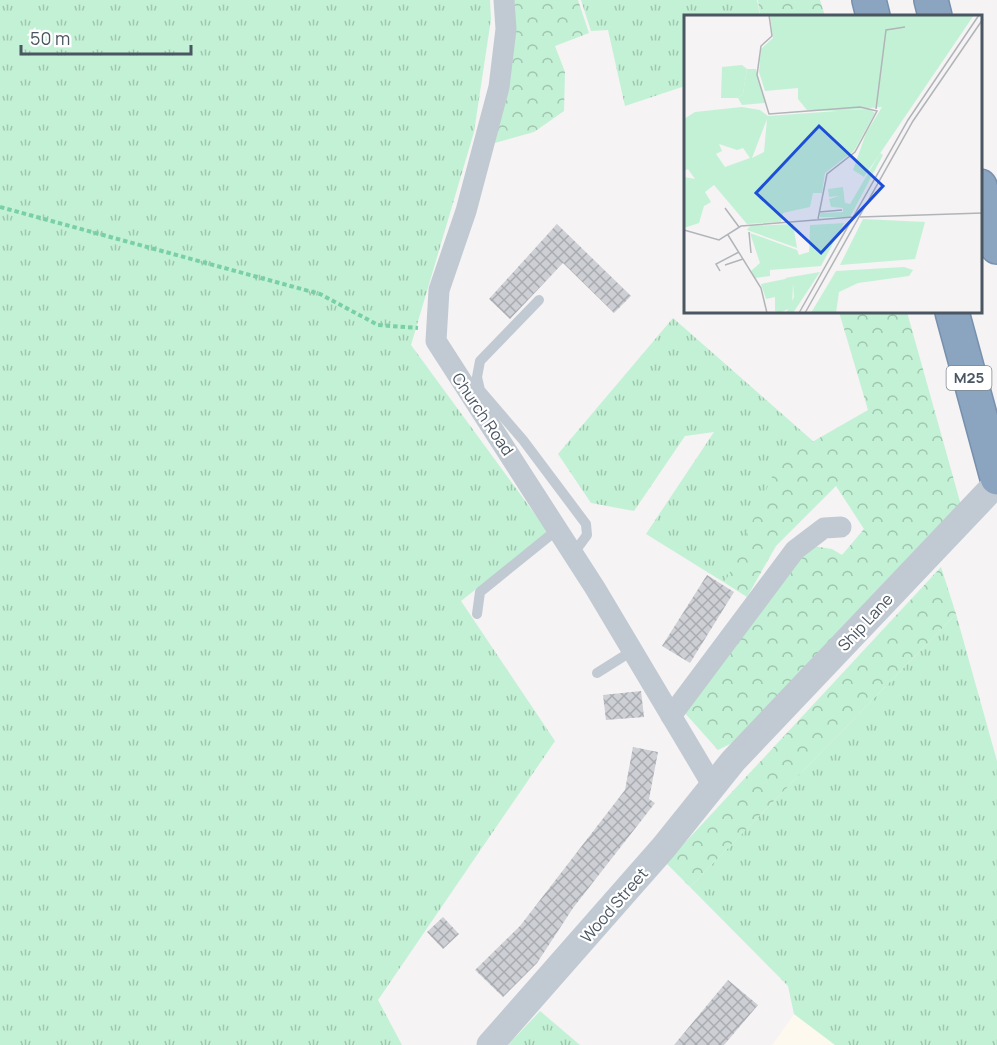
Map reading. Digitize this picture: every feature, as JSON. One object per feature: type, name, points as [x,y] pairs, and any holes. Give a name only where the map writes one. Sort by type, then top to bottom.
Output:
[{"type":"highway","points":[[869,0],[873,15]]},
{"type":"highway","points":[[931,0],[935,15]]},
{"type":"highway","points":[[982,190],[997,247]]},
{"type":"highway","name":"M25","points":[[953,314],[997,478]]},
{"type":"street","name":"Church Road","points":[[504,0],[506,29],[500,87],[466,212],[439,290],[436,341],[558,529],[713,786]]},
{"type":"street","name":"Ship Lane","points":[[733,761],[997,483]]},
{"type":"street","points":[[671,716],[795,550],[824,528],[841,527]]},
{"type":"street","name":"Wood Street","points":[[490,1045],[664,847],[733,761]]},
{"type":"lane","points":[[539,300],[480,361],[477,377],[480,390],[524,440],[586,524],[587,535],[573,554]]},
{"type":"lane","points":[[477,614],[480,592],[558,529]]},
{"type":"lane","points":[[597,673],[632,651]]},
{"type":"path","points":[[0,207],[320,294],[378,325],[435,330]]},
{"type":"shaded area","points":[[794,1014],[835,1045],[772,1045]]},
{"type":"green space","points":[[0,0],[490,0],[491,19],[474,132],[411,345],[548,532],[461,601],[555,741],[378,1000],[402,1045],[0,1045]]},
{"type":"green space","points":[[506,0],[578,0],[589,33],[555,46],[565,72],[564,111],[534,132],[484,146]]},
{"type":"green space","points":[[581,0],[757,0],[760,15],[684,15],[684,86],[625,106],[608,30],[591,31]]},
{"type":"green space","points":[[758,0],[820,0],[825,15],[760,15]]},
{"type":"green space","points":[[840,314],[908,314],[964,516],[736,741],[718,750],[683,711],[761,601],[813,546],[832,549],[842,555],[864,529],[836,486],[776,546],[747,597],[725,583],[779,461],[868,410]]},
{"type":"green space","points":[[673,318],[814,442],[783,459],[725,583],[646,534],[714,432],[685,436],[634,511],[591,503],[558,454]]},
{"type":"green space","points":[[941,567],[956,614],[690,887],[666,863]]},
{"type":"green space","points":[[956,614],[997,761],[997,1045],[835,1045],[794,1014],[788,986],[690,887]]},
{"type":"green space","points":[[540,1011],[580,1045],[508,1045]]},
{"type":"building","points":[[557,224],[631,296],[614,313],[563,263],[510,319],[489,299]]},
{"type":"building","points":[[707,575],[734,592],[690,663],[662,646]]},
{"type":"building","points":[[641,691],[644,717],[606,720],[603,695]]},
{"type":"building","points":[[633,747],[658,752],[649,799],[655,803],[573,908],[537,963],[503,997],[475,970],[520,926],[625,790]]},
{"type":"building","points":[[443,917],[459,934],[443,949],[427,932]]},
{"type":"building","points":[[728,980],[758,1005],[724,1045],[674,1045]]}]
